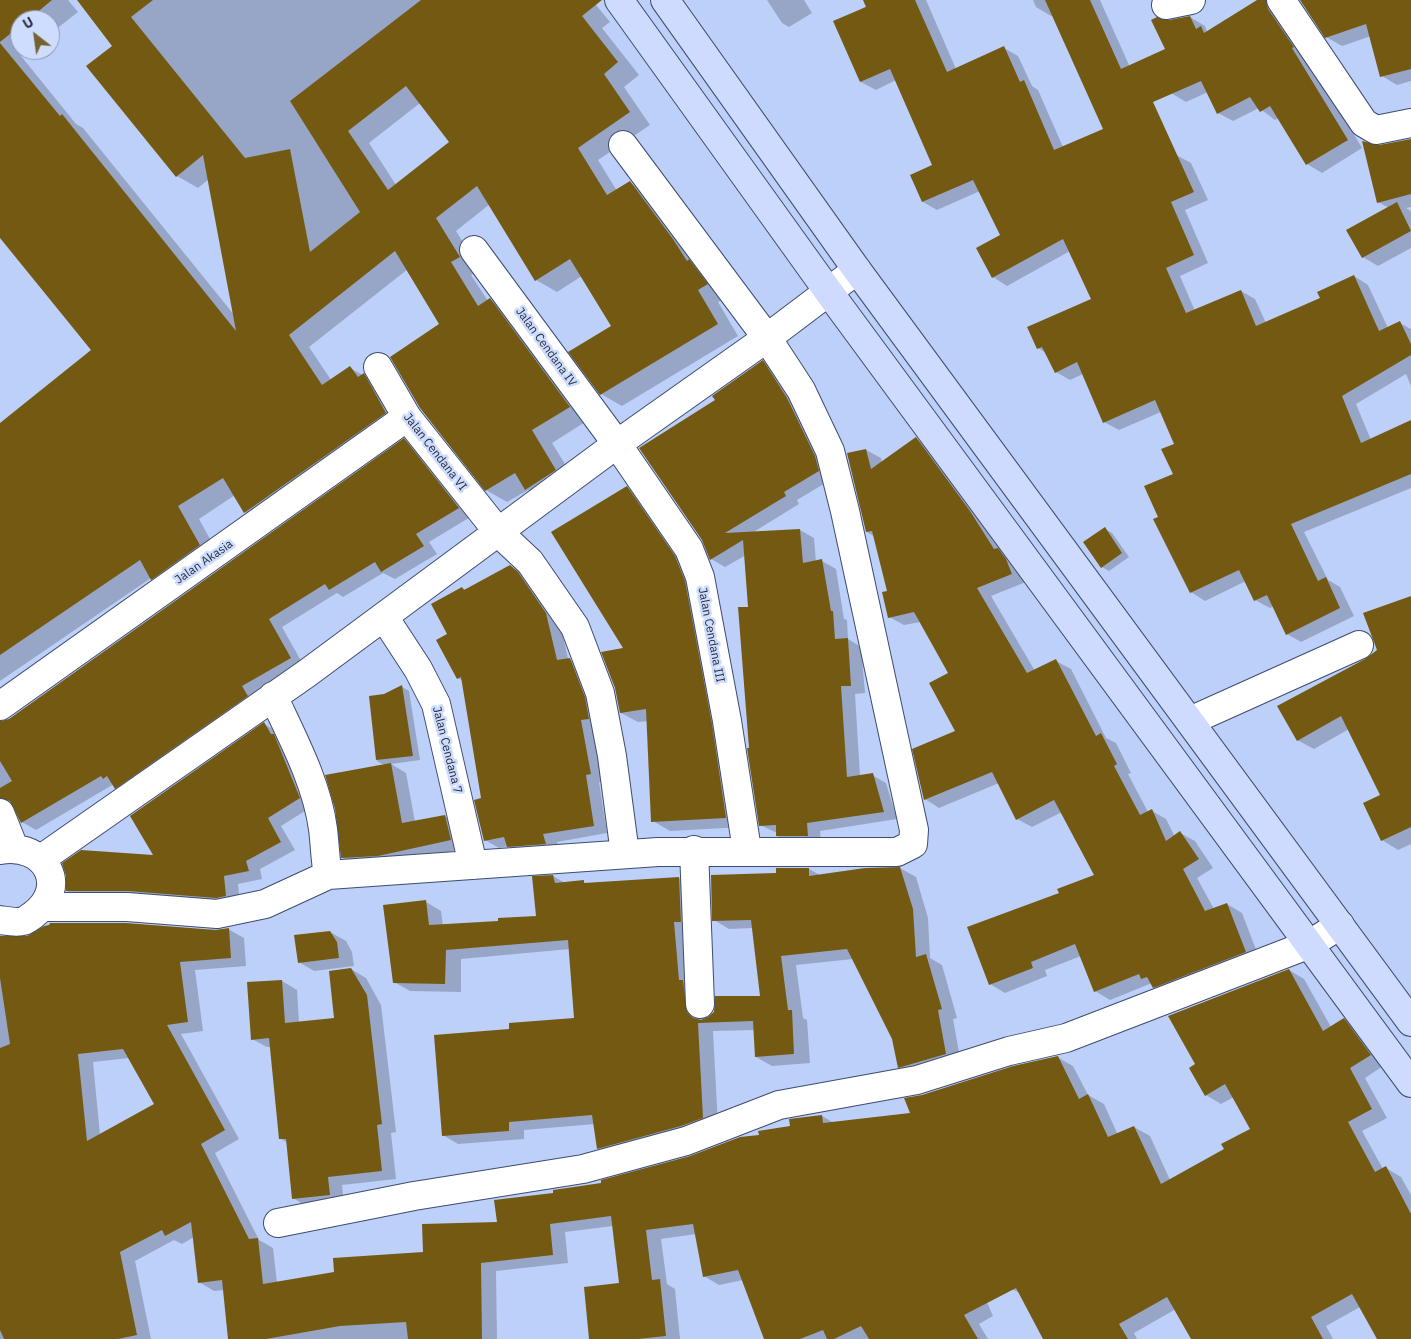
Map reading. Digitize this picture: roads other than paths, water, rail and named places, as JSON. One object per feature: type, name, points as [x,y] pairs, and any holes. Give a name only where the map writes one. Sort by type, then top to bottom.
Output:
[{"type":"main road","points":[[619,0],[818,298],[1310,944],[1411,1083]]},
{"type":"main road","points":[[665,0],[857,270],[1411,1022]]},
{"type":"street","points":[[1281,0],[1364,122],[1376,130],[1411,123]]},
{"type":"street","points":[[44,907],[127,907],[217,914],[265,904],[328,875],[694,850],[896,852],[913,844],[915,838],[845,511],[830,451],[775,332],[623,145]]},
{"type":"street","name":"Jalan Cendana IV","points":[[474,250],[617,444]]},
{"type":"street","points":[[41,859],[384,617],[617,444],[775,332],[857,270]]},
{"type":"street","name":"Jalan Cendana VI","points":[[378,367],[407,417],[499,533],[530,562],[575,627],[600,693],[612,756],[625,854]]},
{"type":"street","name":"Jalan Akasia","points":[[0,706],[407,417]]},
{"type":"street","name":"Jalan Cendana III","points":[[617,444],[689,549],[700,577],[727,721],[746,850]]},
{"type":"street","name":"Jalan Cendana 7","points":[[384,617],[418,669],[436,704],[473,865]]},
{"type":"street","points":[[1190,722],[1359,645]]},
{"type":"street","points":[[273,696],[297,748],[313,790],[323,828],[328,875]]},
{"type":"street","points":[[0,813],[7,849],[33,853],[41,859],[48,870],[51,883],[44,907],[24,921],[0,921]]},
{"type":"street","points":[[694,850],[700,1004]]},
{"type":"street","points":[[278,1222],[414,1196],[583,1169],[686,1141],[779,1105],[917,1080],[1009,1051],[1066,1038],[1310,944],[1340,925]]}]
